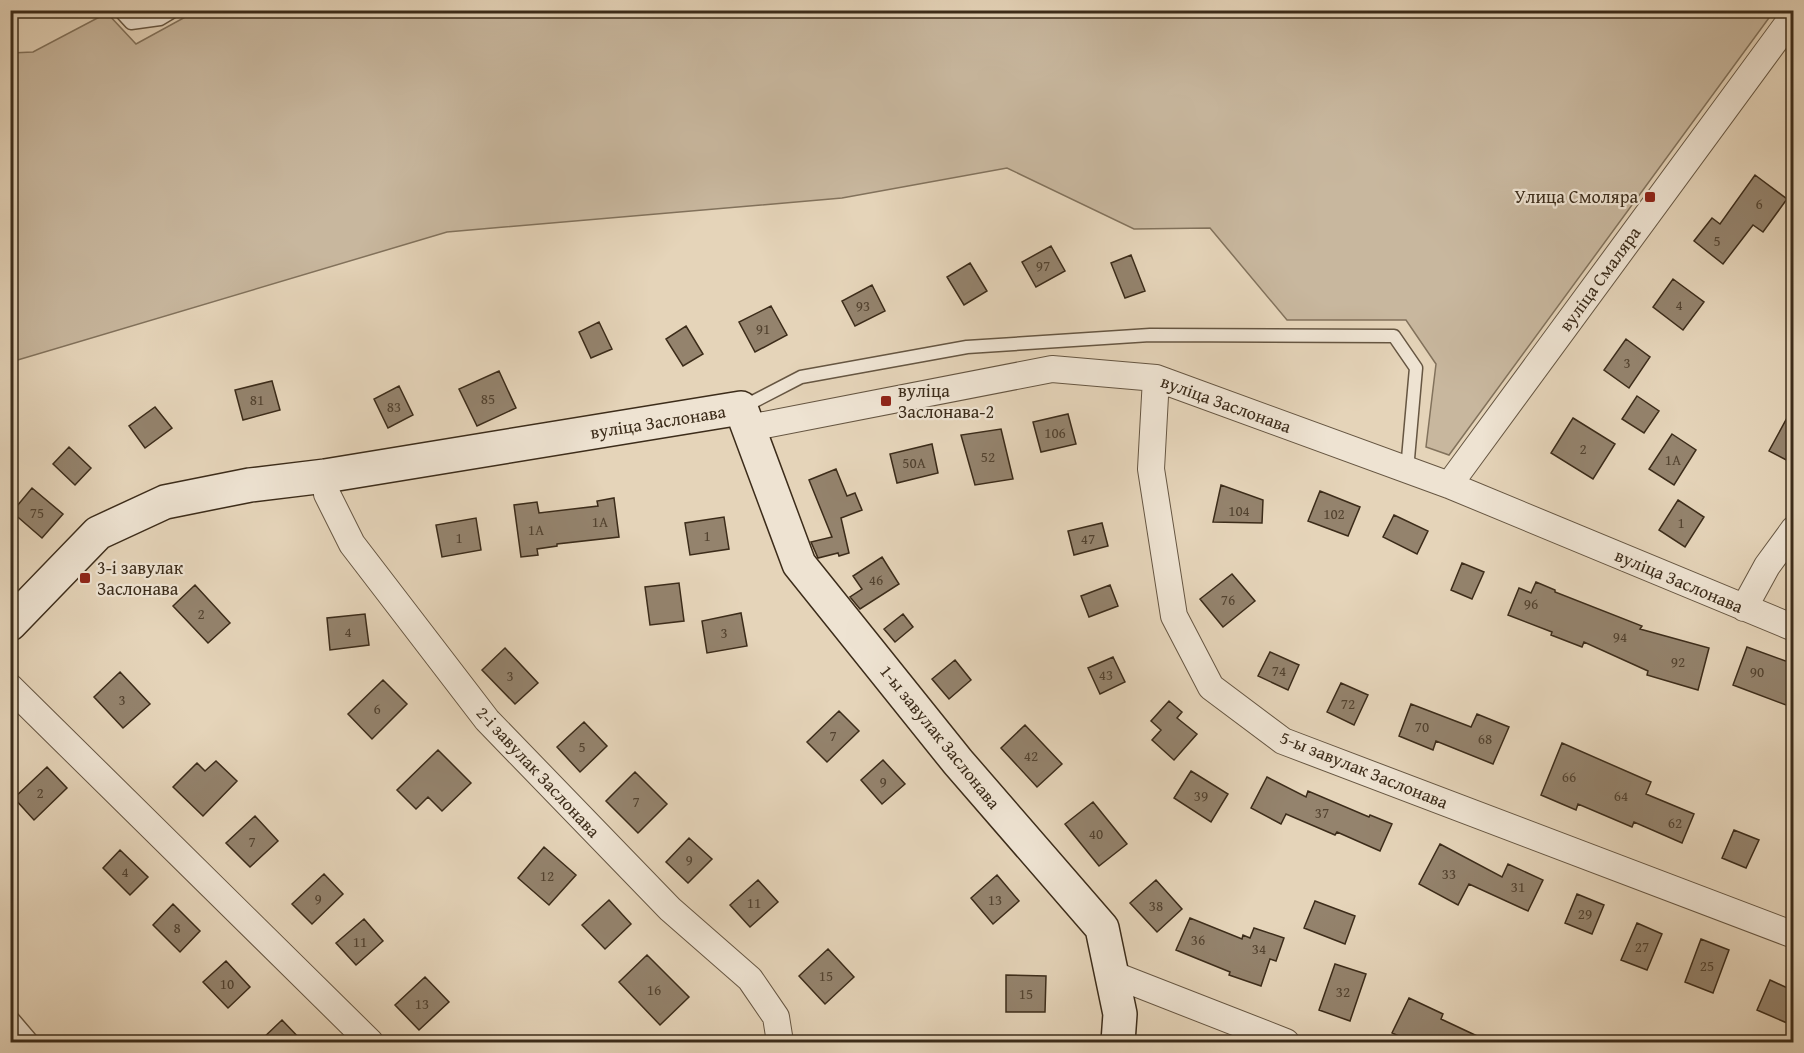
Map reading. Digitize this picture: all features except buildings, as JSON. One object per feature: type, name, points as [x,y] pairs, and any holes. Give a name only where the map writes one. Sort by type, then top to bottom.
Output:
[{"type":"street","name":"вуліца Смаляра","points":[[1449,485],[1794,15]]},
{"type":"street","name":"вуліца Заслонава","points":[[10,624],[98,533],[165,502],[250,485],[745,418],[1052,369],[1156,378],[1449,485],[1794,628]]},
{"type":"street","name":"5-ы завулак Заслонава","points":[[1156,378],[1151,469],[1173,616],[1211,687],[1283,741],[1794,935]]},
{"type":"street","name":"1-ы завулак Заслонава","points":[[745,418],[799,564],[958,762],[1102,928],[1120,1014],[1118,1042]]},
{"type":"street","name":"2-і завулак Заслонава","points":[[325,476],[327,494],[352,544],[487,720],[670,909],[750,979],[776,1017],[780,1042]]},
{"type":"street","points":[[1744,608],[1767,566],[1794,529]]},
{"type":"street","points":[[10,687],[370,1042]]},
{"type":"street","points":[[1112,974],[1286,1042]]},
{"type":"lane","points":[[119,10],[131,23],[160,19],[174,10]]},
{"type":"lane","points":[[745,418],[801,377],[967,347],[1150,335],[1394,336],[1416,368],[1407,470]]},
{"type":"lane","points":[[10,1015],[33,1042]]},
{"type":"shaded area","points":[[198,10],[1774,11],[1449,455],[1426,447],[1436,364],[1406,320],[1287,320],[1210,228],[1134,229],[1007,168],[842,198],[447,232],[11,362],[11,53],[33,52],[107,13],[136,44]]},
{"type":"place","name":"Улица Смоляра","points":[[1650,197]]},
{"type":"place","name":"вуліца Заслонава-2","points":[[886,401]]},
{"type":"place","name":"3-і завулак Заслонава","points":[[85,578]]}]
